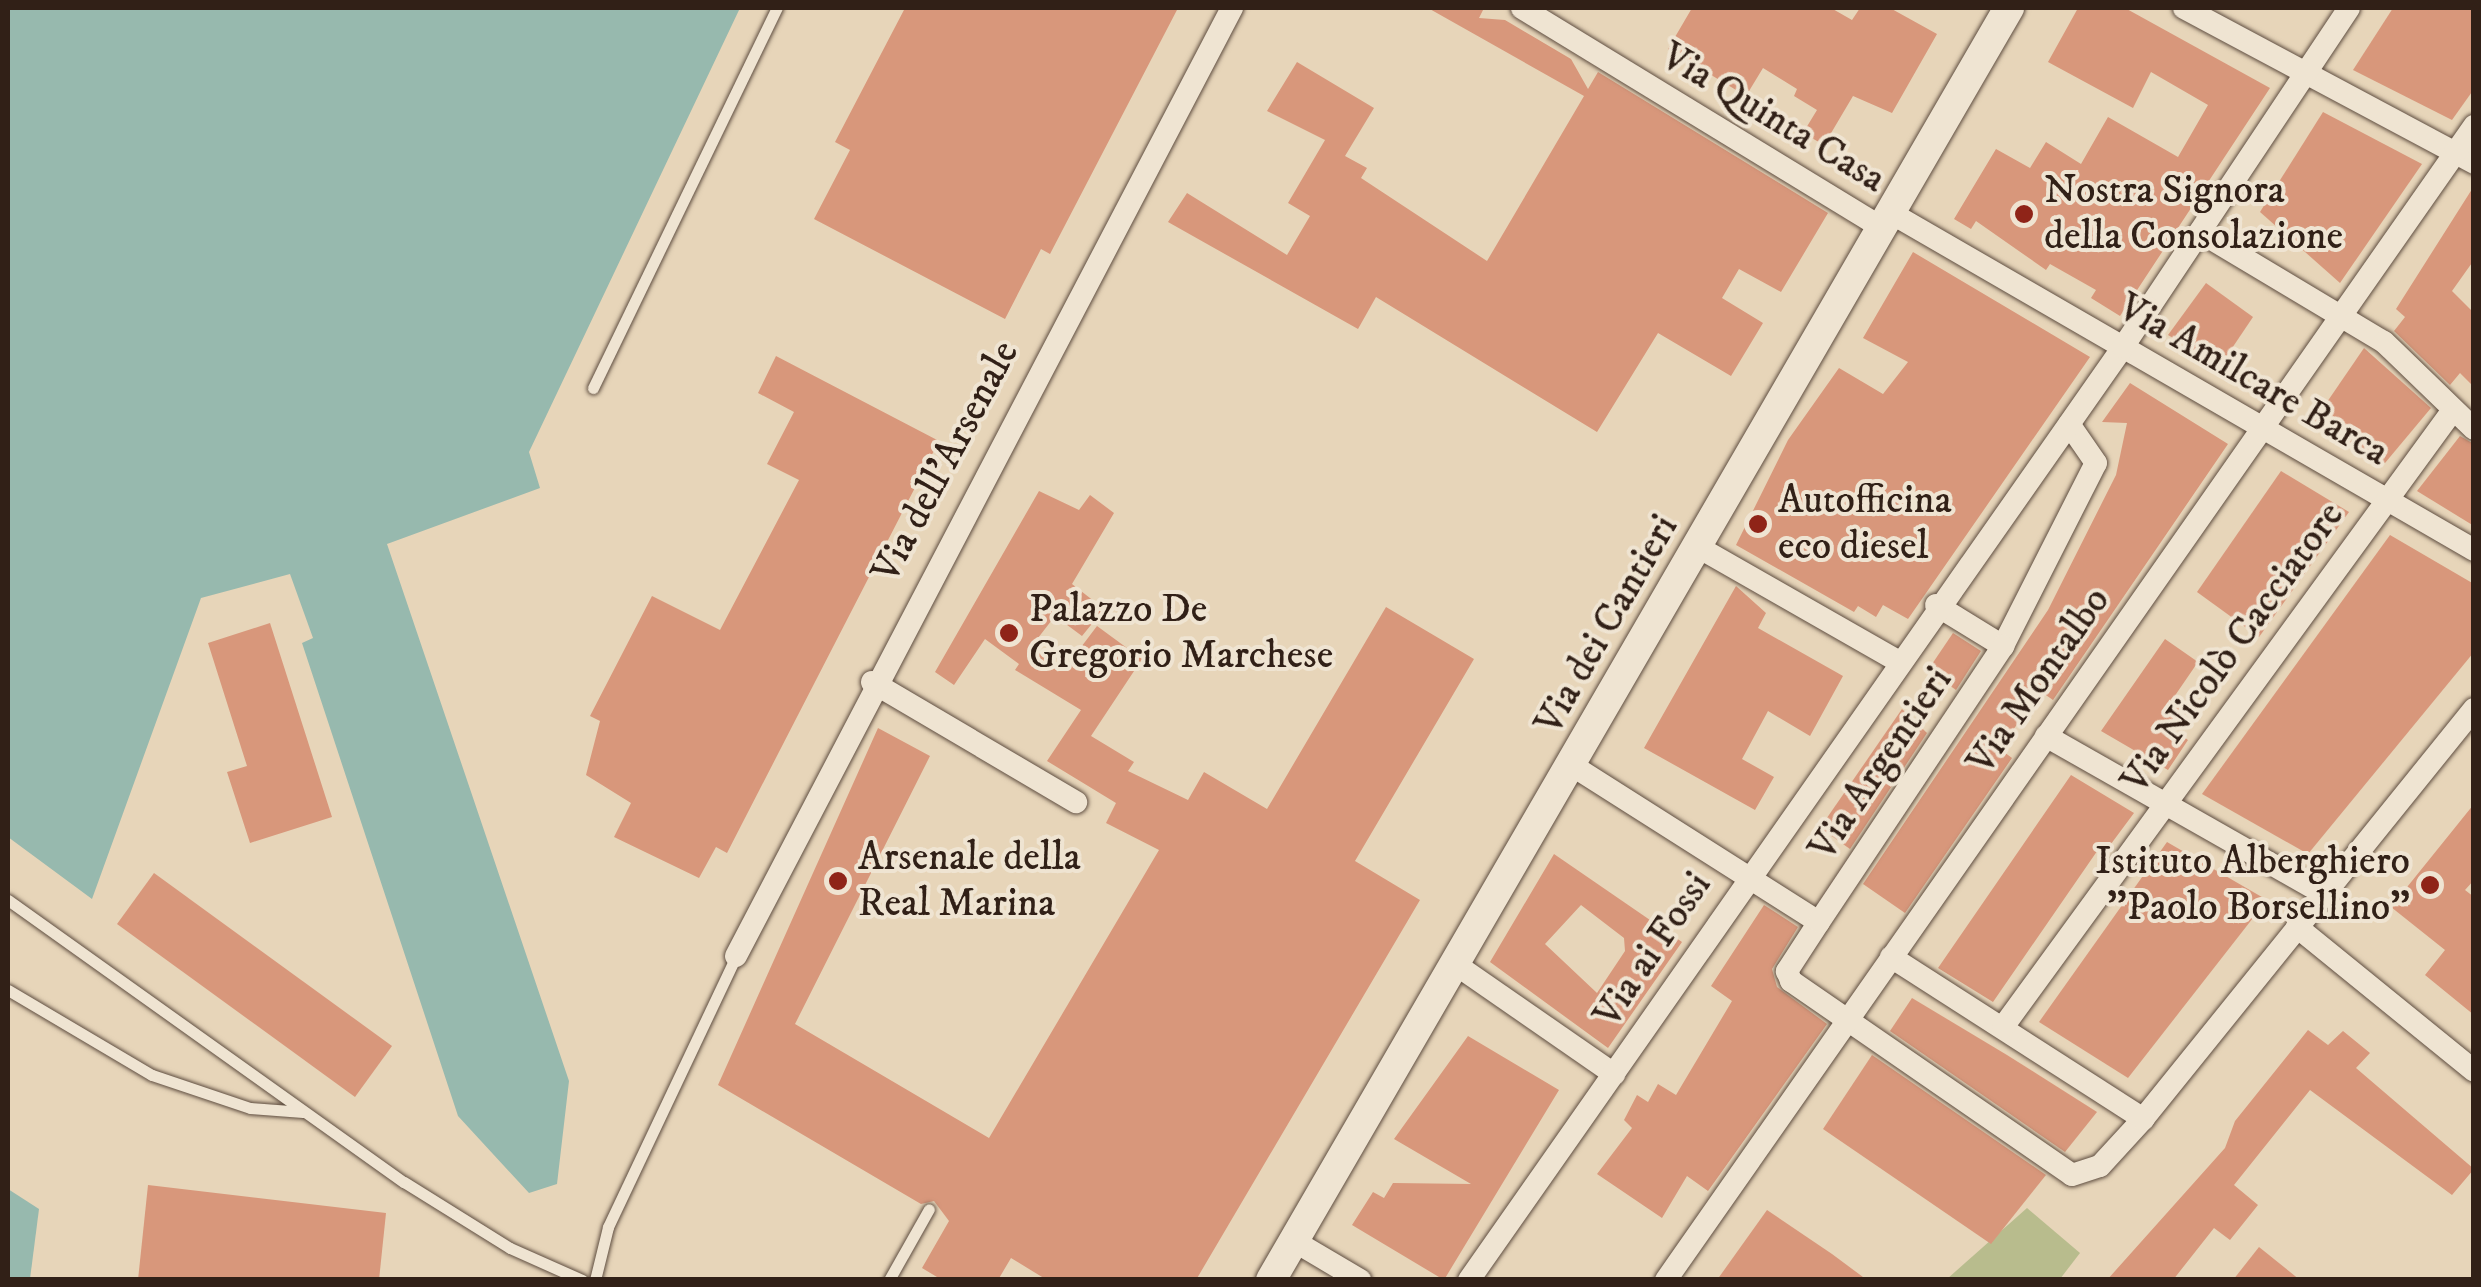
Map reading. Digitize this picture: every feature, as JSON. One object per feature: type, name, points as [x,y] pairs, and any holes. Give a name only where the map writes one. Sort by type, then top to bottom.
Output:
[{"type":"main road","name":"Via dei Cantieri","points":[[1271,1280],[1458,966],[2009,8]]},
{"type":"street","name":"Via dell'Arsenale","points":[[736,956],[872,682],[1232,8]]},
{"type":"street","name":"Via Quinta Casa","points":[[1522,8],[1886,221]]},
{"type":"street","points":[[2184,8],[2464,158]]},
{"type":"street","name":"Via ai Fossi","points":[[1469,1280],[1936,605],[2123,347],[2349,8]]},
{"type":"street","name":"Via Montalbo","points":[[1666,1280],[2342,314],[2464,158],[2474,126]]},
{"type":"street","name":"Via Amilcare Barca","points":[[1886,221],[2123,347],[2260,430],[2474,550]]},
{"type":"street","points":[[2200,232],[2342,314],[2474,429]]},
{"type":"street","name":"Via Nicolò Cacciatore","points":[[2003,1028],[2453,410]]},
{"type":"street","name":"Via Argentieri","points":[[1846,1022],[1786,970],[2004,646],[2096,463],[2069,424]]},
{"type":"street","points":[[1698,548],[1900,662]]},
{"type":"street","points":[[1936,605],[2004,646]]},
{"type":"street","points":[[872,682],[1076,802]]},
{"type":"street","points":[[1846,1022],[2072,1174],[2100,1166],[2474,709]]},
{"type":"street","points":[[2046,736],[2324,894]]},
{"type":"street","points":[[1573,766],[1819,922]]},
{"type":"street","points":[[2297,928],[2474,1072]]},
{"type":"street","points":[[1892,957],[2142,1119]]},
{"type":"street","points":[[1458,966],[1614,1074]]},
{"type":"street","points":[[1294,1241],[1360,1280]]},
{"type":"lane","points":[[593,388],[777,8]]},
{"type":"lane","points":[[8,900],[303,1112],[462,1220],[582,1280]]},
{"type":"lane","points":[[595,1280],[616,1210],[736,956]]},
{"type":"lane","points":[[8,990],[152,1076],[250,1108],[303,1112]]},
{"type":"lane","points":[[889,1280],[929,1209]]},
{"type":"green space","points":[[2027,1208],[2080,1253],[2060,1279],[1947,1279]]},
{"type":"water","points":[[8,8],[740,8],[529,452],[540,488],[387,544],[569,1081],[557,1184],[529,1193],[458,1116],[302,643],[313,638],[290,574],[201,598],[92,899],[8,837]]},
{"type":"water","points":[[8,1189],[39,1209],[30,1279],[8,1279]]},
{"type":"building","points":[[905,8],[1178,8],[1050,254],[1041,249],[1005,319],[814,219],[850,150],[835,142]]},
{"type":"building","points":[[1428,8],[1484,8],[1479,18],[1505,20],[1571,59],[1588,89],[1598,72],[1828,213],[1781,292],[1739,269],[1722,298],[1763,323],[1731,376],[1658,333],[1597,432],[1376,297],[1358,329],[1168,222],[1187,193],[1287,255],[1310,216],[1288,203],[1325,140],[1267,111],[1297,62],[1374,108],[1345,156],[1367,168],[1361,178],[1487,261],[1584,96]]},
{"type":"building","points":[[1692,8],[1831,8],[1852,20],[1860,8],[1890,8],[1937,34],[1892,113],[1853,96],[1824,145],[1803,133],[1817,110],[1794,96],[1797,89],[1763,68],[1746,96],[1668,49]]},
{"type":"building","points":[[2078,8],[2125,8],[2270,88],[2120,316],[2091,298],[2096,290],[2050,264],[2046,270],[1976,221],[1971,229],[1954,219],[1996,149],[2030,168],[2046,142],[2081,164],[2108,117],[2178,157],[2208,105],[2151,72],[2133,108],[2048,62]]},
{"type":"building","points":[[2393,8],[2474,8],[2474,89],[2452,120],[2353,70]]},
{"type":"building","points":[[2323,112],[2422,164],[2340,283],[2260,212]]},
{"type":"building","points":[[2474,186],[2474,260],[2452,291],[2474,313],[2474,387],[2460,373],[2450,385],[2394,331],[2405,317],[2396,309]]},
{"type":"building","points":[[1913,252],[2090,357],[1908,619],[1883,605],[1876,617],[1858,606],[1854,612],[1736,545],[1788,440],[1839,368],[1883,394],[1908,362],[1863,338]]},
{"type":"building","points":[[2206,283],[2253,317],[2220,366],[2168,335]]},
{"type":"building","points":[[2364,348],[2431,408],[2385,463],[2314,421]]},
{"type":"building","points":[[776,356],[939,441],[727,853],[716,847],[699,878],[614,837],[631,803],[586,775],[600,721],[590,716],[652,596],[720,630],[799,480],[767,464],[794,412],[758,393]]},
{"type":"building","points":[[2130,383],[2228,444],[2053,700],[2040,691],[2000,749],[2012,758],[1905,913],[1863,884],[2048,610],[2116,475],[2127,423],[2102,422]]},
{"type":"building","points":[[2460,436],[2474,444],[2474,526],[2417,491]]},
{"type":"building","points":[[2281,471],[2349,512],[2259,637],[2197,592]]},
{"type":"building","points":[[1039,491],[1079,510],[1090,495],[1114,513],[1072,584],[1104,609],[1082,636],[1055,616],[1031,647],[1063,671],[1097,626],[1142,659],[1091,736],[1134,762],[1128,771],[1188,800],[1204,772],[1267,809],[1386,607],[1474,659],[1355,861],[1420,900],[1196,1280],[1047,1280],[1011,1258],[998,1280],[942,1280],[922,1268],[949,1221],[934,1201],[921,1204],[718,1085],[878,728],[930,756],[795,1024],[989,1138],[1159,850],[1106,823],[1116,803],[1047,761],[1081,710],[1015,670],[1019,664],[985,639],[954,685],[935,672]]},
{"type":"building","points":[[2390,535],[2474,584],[2474,652],[2308,854],[2202,794]]},
{"type":"building","points":[[1736,586],[1766,613],[1758,628],[1843,676],[1810,736],[1768,711],[1742,759],[1774,777],[1755,810],[1644,748]]},
{"type":"building","points":[[270,623],[332,817],[250,843],[227,772],[247,766],[208,643]]},
{"type":"building","points":[[1953,633],[1981,651],[1956,690],[1928,670]]},
{"type":"building","points":[[2165,639],[2198,662],[2174,697],[2190,708],[2174,730],[2188,740],[2168,770],[2101,731]]},
{"type":"building","points":[[1902,709],[1927,733],[1850,849],[1820,828]]},
{"type":"building","points":[[2071,775],[2134,813],[2108,848],[2102,844],[1993,1002],[1938,968]]},
{"type":"building","name":"Istituto Alberghiero \"Paolo Borsellino\"","points":[[2474,804],[2474,880],[2465,890],[2474,897],[2474,1015],[2425,975],[2445,950],[2391,907]]},
{"type":"building","points":[[2167,842],[2267,900],[2128,1078],[2039,1022]]},
{"type":"building","points":[[1554,854],[1682,942],[1608,1048],[1490,962]],"holes":[[[1581,905],[1624,938],[1625,951],[1597,993],[1545,944]]]},
{"type":"building","points":[[154,873],[392,1046],[355,1097],[117,924]]},
{"type":"building","points":[[1764,905],[1798,927],[1772,969],[1777,987],[1827,1024],[1708,1191],[1687,1176],[1662,1218],[1597,1174],[1632,1128],[1624,1120],[1637,1095],[1648,1102],[1658,1084],[1676,1095],[1732,1001],[1711,986]]},
{"type":"building","points":[[1912,998],[2097,1112],[2065,1152],[1890,1031]]},
{"type":"building","points":[[2308,1030],[2328,1045],[2343,1031],[2370,1053],[2356,1068],[2474,1169],[2452,1195],[2310,1090],[2234,1185],[2258,1205],[2230,1240],[2214,1228],[2173,1280],[2107,1280],[2225,1148],[2235,1121]]},
{"type":"building","points":[[1468,1036],[1559,1090],[1444,1280],[1352,1225],[1373,1192],[1384,1198],[1393,1183],[1471,1184],[1394,1139]]},
{"type":"building","points":[[1872,1055],[2046,1175],[1991,1244],[1823,1129]]},
{"type":"building","points":[[148,1185],[386,1213],[379,1280],[138,1280]]},
{"type":"building","points":[[1767,1210],[1832,1254],[1867,1280],[1717,1280]]},
{"type":"building","points":[[2259,1247],[2300,1280],[2233,1280]]},
{"type":"place","name":"Nostra Signora della Consolazione","points":[[2024,214]]},
{"type":"place","name":"Autofficina eco diesel","points":[[1758,524]]},
{"type":"place","name":"Palazzo De Gregorio Marchese","points":[[1009,633]]},
{"type":"place","name":"Arsenale della Real Marina","points":[[838,881]]},
{"type":"place","name":"Istituto Alberghiero \"Paolo Borsellino\"","points":[[2430,885]]}]
